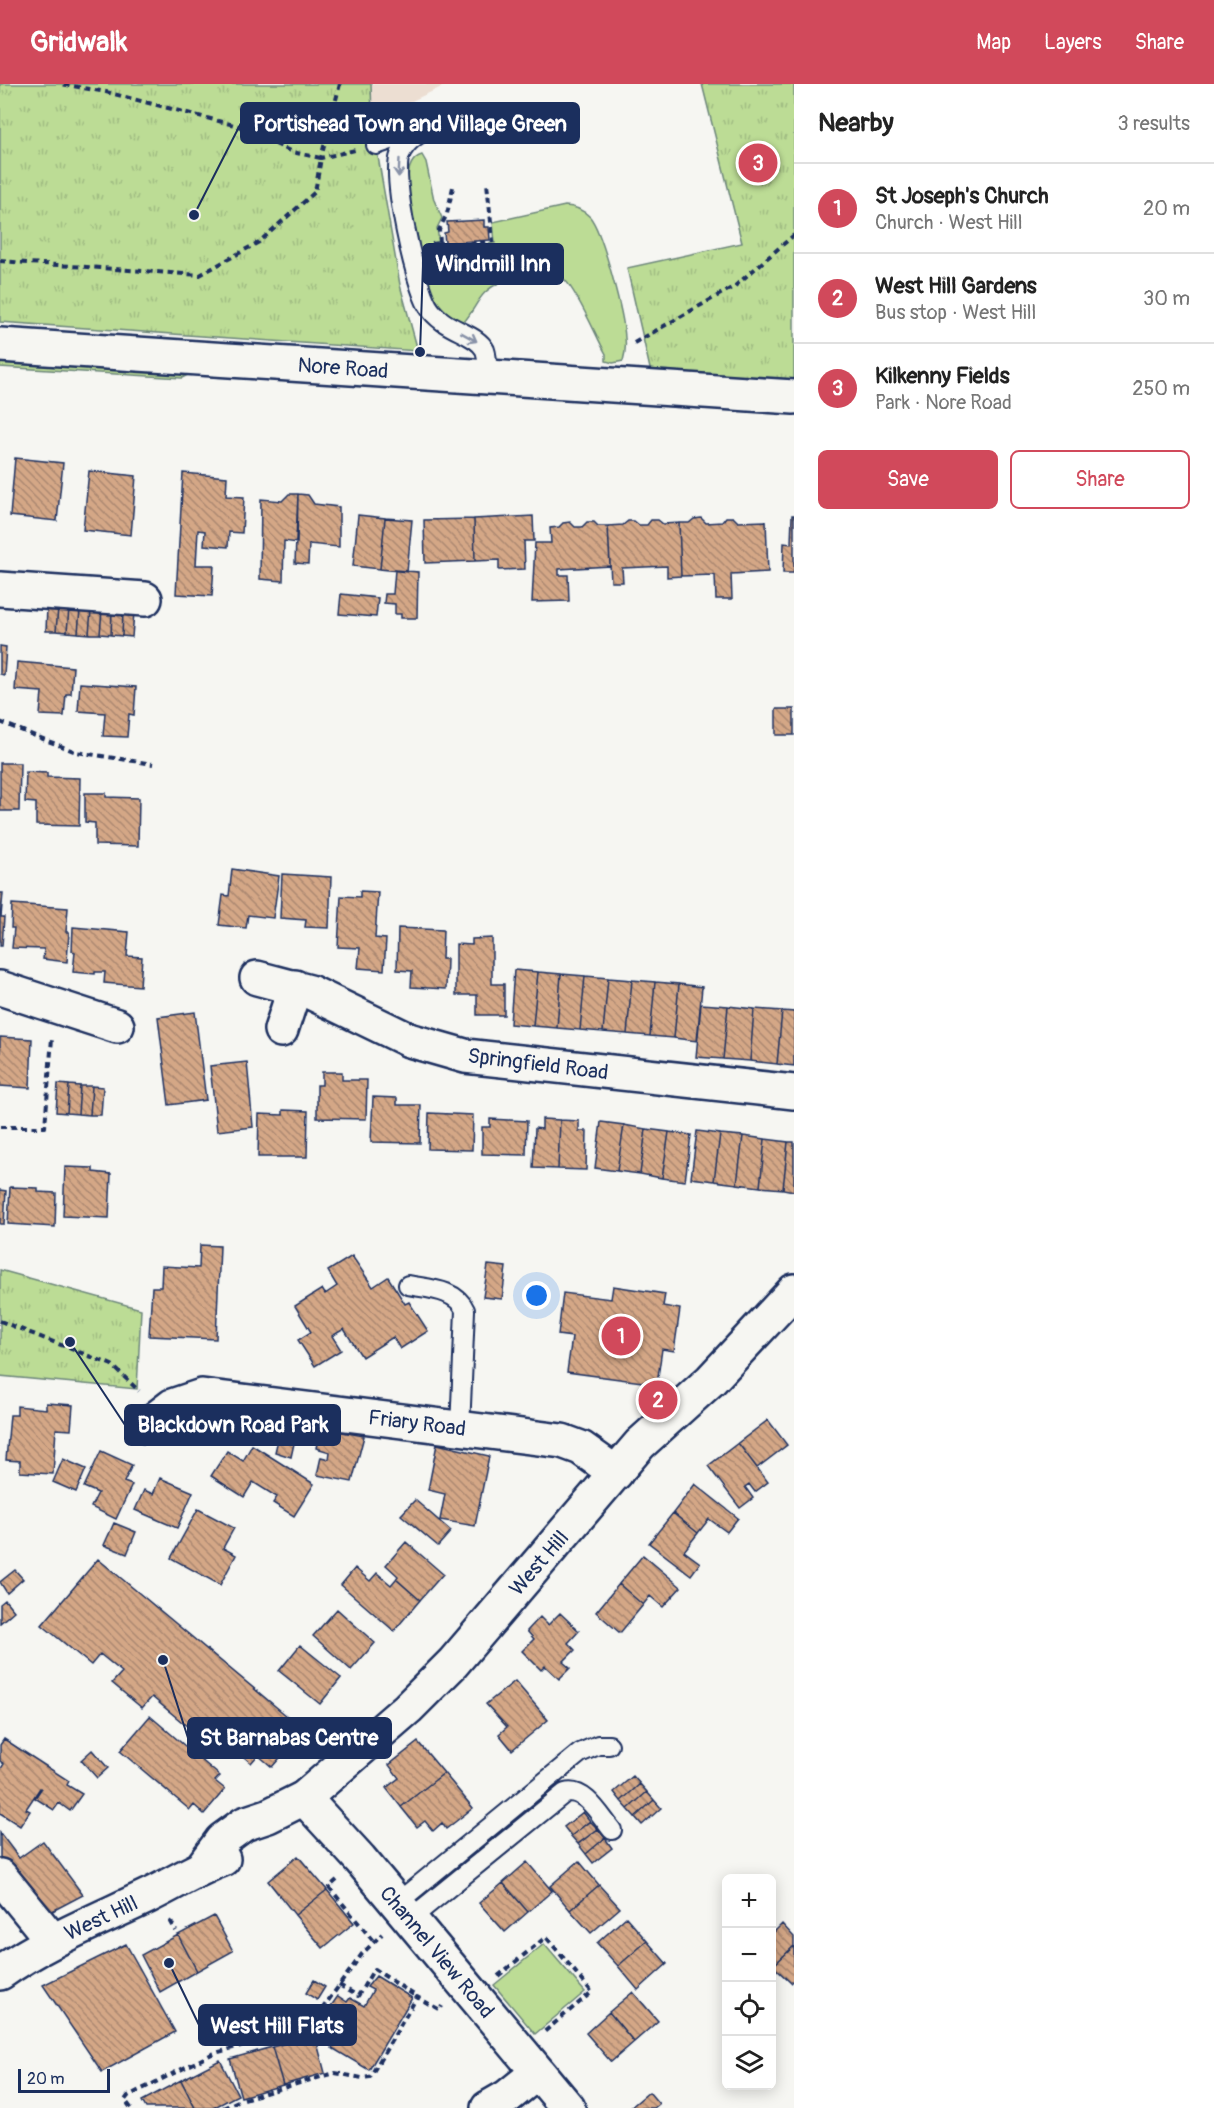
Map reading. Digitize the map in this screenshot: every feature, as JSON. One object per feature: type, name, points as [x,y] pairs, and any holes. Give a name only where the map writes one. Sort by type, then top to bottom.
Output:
[{"type":"street","name":"Nore Road","points":[[0,345],[794,397]]},
{"type":"street","points":[[0,589],[145,598]]},
{"type":"street","name":"Springfield Road","points":[[257,978],[295,987],[409,1040],[465,1056],[794,1092]]},
{"type":"street","points":[[281,1030],[295,987]]},
{"type":"street","points":[[0,988],[117,1026]]},
{"type":"street","name":"West Hill","points":[[0,1973],[53,1941],[203,1866],[235,1855],[256,1839],[268,1816],[304,1798],[408,1708],[453,1663],[651,1432],[711,1380],[794,1291]]},
{"type":"street","name":"Friary Road","points":[[154,1420],[180,1402],[202,1396],[562,1441],[575,1445],[616,1473]]},
{"type":"street","name":"Channel View Road","points":[[304,1798],[404,1912],[568,2108]]},
{"type":"street","points":[[0,1876],[53,1941]]},
{"type":"street","points":[[488,2108],[507,2097],[529,2062]]},
{"type":"lane","points":[[376,145],[436,124],[411,140],[402,149],[399,159],[399,189],[423,296],[428,306],[444,324],[480,343],[486,351],[487,377]]},
{"type":"lane","points":[[408,1285],[447,1293],[460,1301],[465,1310],[460,1429]]},
{"type":"lane","points":[[404,1912],[580,1754],[598,1745],[609,1745]]},
{"type":"lane","points":[[404,1912],[565,1793],[574,1792],[585,1797],[612,1830]]},
{"type":"path","points":[[61,84],[106,92],[238,126],[292,152],[321,158],[376,145]]},
{"type":"path","points":[[0,261],[200,275],[260,242],[315,192],[321,158],[340,84]]},
{"type":"path","points":[[453,187],[447,214],[439,230],[441,247],[493,241],[487,183]]},
{"type":"path","points":[[634,343],[735,286],[794,235]]},
{"type":"path","points":[[0,722],[76,752],[153,764]]},
{"type":"path","points":[[0,1127],[45,1127],[55,1006]]},
{"type":"path","points":[[0,1321],[112,1365],[154,1420]]},
{"type":"path","points":[[130,2108],[125,2100],[128,2096],[212,2054],[307,2027],[362,1954],[404,1912]]},
{"type":"path","points":[[365,1932],[374,1942]]},
{"type":"path","points":[[339,1985],[358,1996],[374,1969],[440,2010],[467,1987],[546,1936],[592,1992],[529,2062]]},
{"type":"path","points":[[244,2098],[335,2073],[362,2078],[370,2077],[417,1997]]},
{"type":"path","points":[[223,2108],[238,2101]]},
{"type":"shaded area","points":[[371,84],[448,84],[372,117]]},
{"type":"green space","points":[[0,84],[371,84],[376,145],[400,285],[418,351],[0,322]]},
{"type":"green space","points":[[702,84],[794,84],[794,383],[651,373],[627,268],[742,243]]},
{"type":"green space","points":[[422,155],[426,162],[434,200],[442,218],[437,228],[440,248],[495,243],[493,222],[565,206],[579,209],[590,217],[607,257],[617,294],[624,327],[623,361],[613,363],[606,361],[606,354],[570,286],[561,277],[551,273],[525,272],[523,268],[501,277],[503,281],[484,294],[464,322],[446,312],[426,281],[408,190],[410,168],[414,160]]},
{"type":"green space","points":[[0,358],[190,374],[182,378],[0,367]]},
{"type":"green space","points":[[0,1270],[141,1309],[137,1389],[0,1376]]},
{"type":"green space","points":[[544,1944],[585,1992],[535,2034],[494,1985]]},
{"type":"building","points":[[484,220],[484,227],[489,227],[490,240],[445,243],[444,233],[448,232],[447,222]]},
{"type":"building","points":[[15,458],[63,463],[57,521],[10,516]]},
{"type":"building","points":[[89,471],[136,476],[131,535],[83,530]]},
{"type":"building","points":[[183,473],[227,477],[226,496],[244,497],[242,533],[229,532],[228,547],[204,545],[205,531],[198,530],[196,565],[214,565],[212,596],[176,594]]},
{"type":"building","points":[[289,494],[298,494],[297,543],[284,541],[283,581],[260,579],[261,499],[282,501]]},
{"type":"building","points":[[298,494],[308,495],[314,504],[339,507],[339,547],[309,544],[308,564],[295,563]]},
{"type":"building","points":[[358,515],[385,518],[380,569],[353,566]]},
{"type":"building","points":[[792,515],[794,515],[794,573],[783,573],[784,543],[791,544]]},
{"type":"building","points":[[533,516],[534,541],[524,541],[525,569],[499,570],[499,560],[475,561],[474,519]]},
{"type":"building","points":[[726,517],[733,517],[738,522],[766,521],[768,572],[731,574],[732,599],[716,599],[715,575],[681,576],[679,523],[689,523],[701,518],[706,523],[722,522]]},
{"type":"building","points":[[385,518],[412,520],[407,572],[380,569]]},
{"type":"building","points":[[474,519],[475,561],[425,563],[424,520]]},
{"type":"building","points":[[651,520],[658,520],[663,524],[679,523],[681,576],[667,577],[667,566],[622,568],[623,582],[611,582],[608,526],[623,525],[628,521],[647,525]]},
{"type":"building","points":[[570,522],[575,527],[582,527],[587,522],[594,522],[598,526],[608,526],[610,566],[559,569],[559,575],[568,575],[569,601],[532,602],[535,543],[551,543],[550,528]]},
{"type":"building","points":[[395,570],[418,572],[417,618],[401,618],[401,614],[395,614],[395,604],[384,603],[385,594],[393,594]]},
{"type":"building","points":[[341,594],[378,598],[376,617],[339,614]]},
{"type":"building","points":[[47,607],[58,608],[56,631],[46,631]]},
{"type":"building","points":[[58,608],[69,608],[67,632],[56,631]]},
{"type":"building","points":[[69,608],[80,609],[78,633],[67,632]]},
{"type":"building","points":[[80,609],[91,610],[89,634],[78,633]]},
{"type":"building","points":[[91,610],[102,610],[100,634],[89,634]]},
{"type":"building","points":[[102,610],[112,611],[111,635],[100,634]]},
{"type":"building","points":[[112,611],[123,612],[122,636],[111,635]]},
{"type":"building","points":[[123,612],[134,612],[132,637],[122,636]]},
{"type":"building","points":[[0,646],[6,647],[4,675],[0,674]]},
{"type":"building","points":[[17,662],[73,667],[71,694],[66,694],[64,716],[40,715],[42,692],[15,690]]},
{"type":"building","points":[[80,683],[136,687],[134,715],[129,714],[127,737],[103,736],[105,713],[78,711]]},
{"type":"building","points":[[776,709],[794,709],[794,735],[776,735]]},
{"type":"building","points":[[0,763],[20,763],[19,811],[0,811]]},
{"type":"building","points":[[26,772],[47,773],[47,777],[80,778],[79,826],[36,825],[36,803],[25,802]]},
{"type":"building","points":[[85,793],[106,793],[106,797],[139,798],[138,846],[95,845],[95,823],[85,822]]},
{"type":"building","points":[[232,869],[279,876],[273,918],[248,915],[246,928],[219,925],[223,895],[229,896]]},
{"type":"building","points":[[282,874],[331,877],[329,928],[305,927],[306,920],[280,918]]},
{"type":"building","points":[[360,891],[378,892],[375,938],[386,939],[384,970],[358,968],[360,948],[338,947],[341,896],[360,897]]},
{"type":"building","points":[[0,893],[3,893],[1,917],[4,917],[2,946],[0,946]]},
{"type":"building","points":[[12,904],[68,908],[67,962],[43,959],[44,949],[12,948],[14,928],[11,928]]},
{"type":"building","points":[[73,927],[129,932],[127,956],[142,957],[140,986],[104,983],[105,972],[95,972],[95,974],[73,972],[75,952],[72,951]]},
{"type":"building","points":[[398,928],[443,930],[442,959],[447,959],[446,989],[411,987],[412,971],[397,970]]},
{"type":"building","points":[[492,938],[492,984],[504,984],[504,1015],[477,1015],[477,995],[456,995],[456,944],[472,945],[472,939]]},
{"type":"building","points":[[514,970],[538,972],[533,1026],[510,1024]]},
{"type":"building","points":[[538,972],[561,974],[557,1028],[533,1026]]},
{"type":"building","points":[[561,974],[585,976],[580,1030],[557,1028]]},
{"type":"building","points":[[585,976],[608,978],[603,1032],[580,1030]]},
{"type":"building","points":[[608,978],[632,980],[627,1034],[603,1032]]},
{"type":"building","points":[[632,980],[655,982],[650,1036],[627,1034]]},
{"type":"building","points":[[655,982],[679,984],[674,1038],[650,1036]]},
{"type":"building","points":[[679,984],[702,987],[697,1041],[674,1038]]},
{"type":"building","points":[[701,1004],[728,1006],[723,1059],[696,1057]]},
{"type":"building","points":[[728,1006],[754,1009],[750,1061],[723,1059]]},
{"type":"building","points":[[754,1009],[782,1011],[777,1064],[750,1061]]},
{"type":"building","points":[[782,1011],[794,1012],[794,1066],[777,1064]]},
{"type":"building","points":[[195,1012],[206,1100],[169,1105],[158,1017]]},
{"type":"building","points":[[0,1037],[32,1039],[30,1088],[0,1086]]},
{"type":"building","points":[[247,1062],[253,1127],[217,1131],[210,1066]]},
{"type":"building","points":[[322,1072],[342,1072],[342,1080],[367,1080],[366,1119],[317,1118],[317,1085],[322,1085]]},
{"type":"building","points":[[58,1084],[69,1085],[67,1113],[56,1112]]},
{"type":"building","points":[[69,1085],[80,1086],[78,1114],[67,1113]]},
{"type":"building","points":[[80,1086],[92,1086],[90,1115],[78,1114]]},
{"type":"building","points":[[92,1086],[103,1087],[101,1115],[90,1115]]},
{"type":"building","points":[[373,1097],[397,1098],[397,1105],[421,1105],[420,1143],[371,1142]]},
{"type":"building","points":[[283,1110],[308,1111],[307,1157],[258,1157],[259,1114],[283,1115]]},
{"type":"building","points":[[429,1113],[473,1115],[472,1150],[428,1149]]},
{"type":"building","points":[[490,1119],[527,1121],[526,1155],[482,1154],[482,1127],[490,1127]]},
{"type":"building","points":[[542,1119],[560,1120],[558,1169],[533,1168],[535,1128],[542,1129]]},
{"type":"building","points":[[560,1120],[579,1121],[579,1131],[587,1131],[586,1170],[558,1169]]},
{"type":"building","points":[[601,1122],[624,1125],[617,1171],[595,1168]]},
{"type":"building","points":[[624,1125],[646,1129],[640,1174],[617,1171]]},
{"type":"building","points":[[646,1129],[669,1132],[662,1178],[640,1174]]},
{"type":"building","points":[[697,1131],[720,1134],[714,1181],[691,1178]]},
{"type":"building","points":[[669,1132],[691,1135],[685,1181],[662,1178]]},
{"type":"building","points":[[720,1134],[743,1136],[737,1184],[714,1181]]},
{"type":"building","points":[[743,1136],[765,1139],[760,1187],[737,1184]]},
{"type":"building","points":[[765,1139],[788,1142],[783,1189],[760,1187]]},
{"type":"building","points":[[788,1142],[794,1142],[794,1191],[783,1189]]},
{"type":"building","points":[[65,1167],[93,1168],[93,1172],[111,1174],[109,1218],[63,1216]]},
{"type":"building","points":[[10,1187],[38,1188],[38,1192],[56,1193],[55,1227],[8,1224]]},
{"type":"building","points":[[0,1190],[6,1191],[4,1224],[0,1224]]},
{"type":"building","points":[[200,1245],[220,1246],[216,1339],[149,1336],[152,1287],[161,1287],[162,1266],[199,1268]]},
{"type":"building","points":[[352,1256],[373,1287],[388,1277],[405,1304],[409,1302],[428,1331],[400,1349],[393,1337],[362,1357],[344,1329],[332,1336],[341,1350],[315,1366],[298,1340],[311,1332],[295,1306],[322,1289],[325,1294],[337,1286],[328,1271]]},
{"type":"building","points":[[488,1265],[506,1267],[502,1299],[483,1297]]},
{"type":"building","points":[[613,1286],[665,1294],[663,1306],[680,1309],[674,1351],[662,1349],[657,1384],[567,1372],[572,1337],[558,1335],[563,1293],[611,1299]]},
{"type":"building","points":[[46,1403],[73,1405],[71,1430],[56,1429],[53,1474],[20,1472],[20,1461],[6,1460],[10,1415],[17,1415],[17,1406],[46,1409]]},
{"type":"building","points":[[768,1420],[787,1445],[757,1468],[738,1443]]},
{"type":"building","points":[[281,1427],[297,1430],[291,1457],[275,1452]]},
{"type":"building","points":[[320,1428],[364,1436],[352,1482],[317,1475],[321,1457],[329,1459],[330,1452],[316,1448]]},
{"type":"building","points":[[738,1443],[768,1482],[755,1492],[749,1484],[745,1487],[753,1498],[740,1508],[708,1466]]},
{"type":"building","points":[[437,1444],[489,1456],[475,1526],[440,1520],[445,1494],[428,1490]]},
{"type":"building","points":[[252,1445],[314,1484],[294,1516],[273,1503],[277,1497],[253,1482],[244,1497],[211,1476],[227,1451],[243,1461]]},
{"type":"building","points":[[101,1451],[132,1465],[124,1482],[132,1485],[116,1519],[91,1507],[98,1493],[84,1487]]},
{"type":"building","points":[[63,1459],[86,1469],[76,1492],[53,1482]]},
{"type":"building","points":[[160,1478],[193,1492],[177,1528],[135,1510],[144,1490],[153,1494]]},
{"type":"building","points":[[695,1484],[738,1518],[727,1532],[709,1519],[698,1533],[673,1513]]},
{"type":"building","points":[[415,1500],[451,1531],[438,1546],[401,1515]]},
{"type":"building","points":[[198,1509],[234,1528],[223,1548],[236,1555],[220,1585],[171,1558]]},
{"type":"building","points":[[673,1513],[698,1533],[684,1551],[700,1563],[691,1575],[649,1543]]},
{"type":"building","points":[[114,1523],[136,1532],[127,1554],[104,1545]]},
{"type":"building","points":[[406,1542],[443,1574],[420,1600],[396,1579],[398,1576],[386,1565]]},
{"type":"building","points":[[643,1555],[681,1587],[663,1607],[650,1596],[643,1605],[619,1584]]},
{"type":"building","points":[[98,1559],[287,1716],[270,1737],[286,1751],[272,1767],[258,1755],[251,1763],[197,1717],[188,1727],[152,1697],[142,1708],[112,1683],[122,1672],[100,1654],[91,1665],[42,1625]]},
{"type":"building","points":[[355,1568],[370,1581],[377,1573],[391,1585],[396,1579],[420,1600],[394,1631],[341,1585]]},
{"type":"building","points":[[15,1570],[23,1579],[7,1593],[0,1582]]},
{"type":"building","points":[[619,1584],[643,1605],[620,1633],[596,1612]]},
{"type":"building","points":[[5,1600],[14,1611],[0,1623],[0,1604]]},
{"type":"building","points":[[337,1609],[375,1643],[351,1670],[313,1636]]},
{"type":"building","points":[[560,1613],[579,1631],[568,1643],[575,1650],[563,1662],[570,1668],[559,1679],[545,1666],[541,1670],[522,1651],[534,1639],[527,1631],[540,1617],[548,1625]]},
{"type":"building","points":[[300,1645],[341,1678],[320,1704],[279,1671]]},
{"type":"building","points":[[515,1681],[548,1720],[512,1750],[499,1734],[507,1727],[486,1704]]},
{"type":"building","points":[[150,1716],[220,1776],[215,1781],[225,1789],[204,1814],[194,1805],[190,1810],[120,1751]]},
{"type":"building","points":[[4,1739],[69,1781],[67,1785],[82,1794],[70,1811],[59,1803],[54,1810],[35,1798],[40,1788],[26,1809],[30,1811],[20,1826],[0,1813],[0,1770],[4,1764],[0,1761],[0,1745]]},
{"type":"building","points":[[418,1742],[444,1773],[401,1807],[386,1788],[399,1778],[389,1765]]},
{"type":"building","points":[[92,1750],[108,1768],[97,1778],[81,1760]]},
{"type":"building","points":[[444,1773],[473,1808],[446,1829],[442,1823],[433,1831],[425,1821],[417,1827],[401,1807]]},
{"type":"building","points":[[633,1776],[640,1784],[621,1801],[614,1792]]},
{"type":"building","points":[[640,1784],[647,1792],[628,1809],[621,1801]]},
{"type":"building","points":[[647,1792],[654,1800],[635,1817],[628,1809]]},
{"type":"building","points":[[654,1800],[661,1808],[642,1825],[635,1817]]},
{"type":"building","points":[[583,1812],[590,1821],[571,1836],[564,1827]]},
{"type":"building","points":[[590,1821],[598,1829],[578,1844],[571,1836]]},
{"type":"building","points":[[598,1829],[605,1838],[586,1854],[578,1844]]},
{"type":"building","points":[[0,1833],[19,1858],[43,1841],[83,1895],[41,1917],[0,1862]]},
{"type":"building","points":[[605,1838],[612,1848],[593,1863],[586,1854]]},
{"type":"building","points":[[298,1856],[327,1890],[295,1915],[268,1881]]},
{"type":"building","points":[[579,1861],[599,1885],[570,1910],[550,1886]]},
{"type":"building","points":[[527,1862],[552,1891],[528,1912],[503,1883]]},
{"type":"building","points":[[503,1883],[528,1912],[505,1932],[479,1903]]},
{"type":"building","points":[[599,1885],[620,1908],[591,1933],[570,1910]]},
{"type":"building","points":[[327,1890],[354,1923],[323,1948],[295,1915]]},
{"type":"building","points":[[214,1916],[233,1951],[197,1971],[178,1935]]},
{"type":"building","points":[[626,1917],[647,1941],[618,1966],[597,1943]]},
{"type":"building","points":[[782,1924],[794,1937],[794,1946],[776,1963],[776,1930]]},
{"type":"building","points":[[178,1935],[197,1971],[160,1992],[141,1955]]},
{"type":"building","points":[[647,1941],[667,1964],[638,1990],[618,1966]]},
{"type":"building","points":[[126,1944],[175,2032],[102,2072],[43,1985]]},
{"type":"building","points":[[794,1946],[794,1980],[791,1983],[776,1969],[776,1963]]},
{"type":"building","points":[[376,1976],[412,1998],[369,2070],[332,2048],[338,2037],[344,2041],[353,2025],[338,2017],[341,2012],[331,2006],[338,1996],[347,2002],[350,1998],[364,2006],[373,1990],[367,1987]]},
{"type":"building","points":[[314,1980],[325,1987],[317,2000],[306,1993]]},
{"type":"building","points":[[633,1992],[658,2021],[634,2042],[609,2012]]},
{"type":"building","points":[[609,2012],[634,2042],[611,2062],[586,2033]]},
{"type":"building","points":[[315,2035],[325,2073],[283,2085],[272,2047]]},
{"type":"building","points":[[272,2047],[283,2085],[241,2097],[230,2059]]},
{"type":"building","points":[[220,2060],[238,2095],[213,2108],[195,2108],[181,2080]]},
{"type":"building","points":[[181,2080],[195,2108],[146,2108],[142,2101]]},
{"type":"building","points":[[649,2092],[659,2104],[654,2108],[630,2108]]},
{"type":"place","name":"Kilkenny Fields","points":[[758,163]]},
{"type":"place","name":"Portishead Town and Village Green","points":[[194,215]]},
{"type":"place","name":"Windmill Inn","points":[[420,352]]},
{"type":"place","name":"St Joseph's Church","points":[[621,1336]]},
{"type":"place","name":"Blackdown Road Park","points":[[70,1342]]},
{"type":"place","name":"West Hill Gardens","points":[[658,1400]]},
{"type":"place","name":"St Barnabas Centre","points":[[163,1660]]},
{"type":"place","name":"West Hill Flats","points":[[169,1963]]}]
